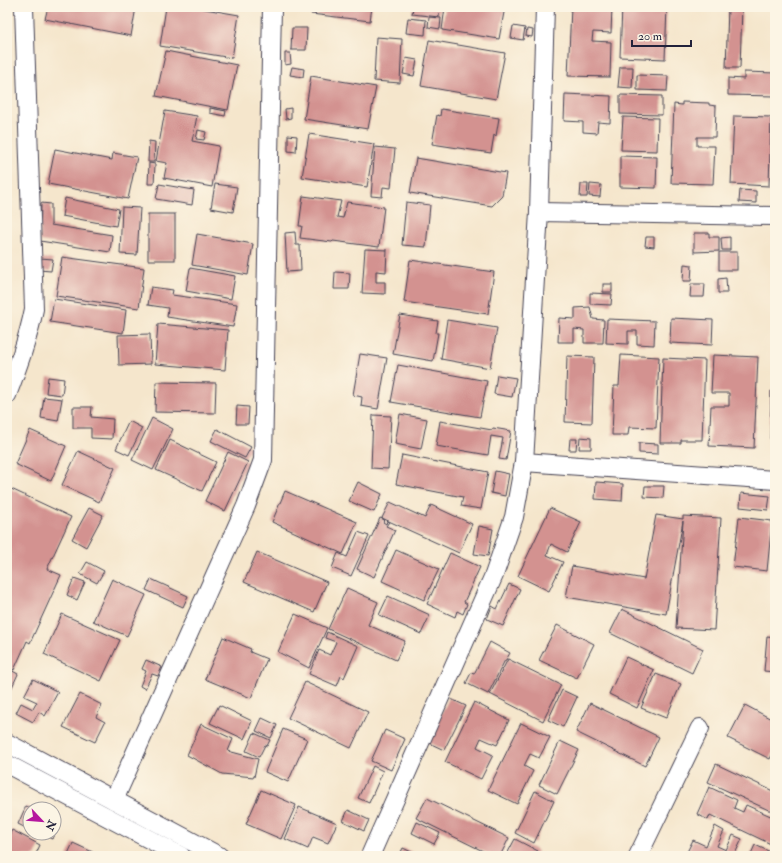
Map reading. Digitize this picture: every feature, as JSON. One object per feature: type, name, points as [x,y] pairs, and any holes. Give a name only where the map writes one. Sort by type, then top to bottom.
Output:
[{"type":"street","points":[[7,395],[24,350],[34,309],[24,7]]},
{"type":"street","points":[[114,800],[246,506],[263,460],[272,7]]},
{"type":"street","points":[[370,856],[494,575],[514,517],[524,462],[539,212],[545,7]]},
{"type":"street","points":[[539,212],[775,216]]},
{"type":"street","points":[[524,462],[775,480]]},
{"type":"street","points":[[638,856],[700,728]]},
{"type":"street","points":[[7,743],[219,856]]},
{"type":"street","points":[[7,764],[181,856]]},
{"type":"building","points":[[48,7],[136,7],[131,36],[45,19]]},
{"type":"building","points":[[166,7],[193,7],[239,15],[232,58],[160,46]]},
{"type":"building","points":[[312,7],[372,7],[370,21],[311,14]]},
{"type":"building","points":[[413,7],[440,7],[439,17],[412,14]]},
{"type":"building","points":[[445,7],[505,7],[499,39],[442,30]]},
{"type":"building","points":[[571,7],[612,7],[611,33],[593,32],[592,41],[611,42],[610,77],[568,76]]},
{"type":"building","points":[[622,7],[667,7],[665,59],[620,57]]},
{"type":"building","points":[[728,7],[742,7],[740,68],[726,68]]},
{"type":"building","points":[[429,17],[441,18],[440,29],[428,27]]},
{"type":"building","points":[[408,18],[426,20],[425,35],[406,33]]},
{"type":"building","points":[[513,26],[525,28],[523,40],[511,38]]},
{"type":"building","points":[[292,28],[307,28],[306,50],[291,50]]},
{"type":"building","points":[[527,29],[533,30],[532,37],[526,36]]},
{"type":"building","points":[[376,37],[402,39],[400,83],[374,81]]},
{"type":"building","points":[[429,40],[505,53],[496,99],[421,86]]},
{"type":"building","points":[[166,51],[237,65],[228,110],[156,96]]},
{"type":"building","points":[[285,53],[290,53],[291,64],[285,65]]},
{"type":"building","points":[[406,58],[417,60],[414,76],[403,74]]},
{"type":"building","points":[[292,67],[304,69],[303,77],[290,75]]},
{"type":"building","points":[[620,67],[633,67],[632,88],[618,87]]},
{"type":"building","points":[[744,72],[775,73],[775,96],[728,95],[728,78],[744,79]]},
{"type":"building","points":[[637,75],[668,76],[667,91],[637,90]]},
{"type":"building","points":[[311,76],[376,87],[368,129],[304,119]]},
{"type":"building","points":[[565,94],[611,96],[610,123],[598,122],[597,133],[583,132],[583,122],[564,121]]},
{"type":"building","points":[[620,95],[662,96],[662,115],[620,114]]},
{"type":"building","points":[[682,102],[709,103],[709,105],[716,106],[715,137],[697,137],[697,146],[715,146],[713,184],[671,183],[674,104],[682,105]]},
{"type":"building","points":[[210,108],[226,111],[225,116],[210,113]]},
{"type":"building","points":[[291,108],[291,118],[286,119],[285,109]]},
{"type":"building","points":[[441,109],[499,118],[491,153],[432,144],[437,115],[440,116]]},
{"type":"building","points":[[165,111],[197,116],[192,141],[219,146],[212,187],[164,178],[167,163],[156,161]]},
{"type":"building","points":[[734,116],[771,117],[769,186],[731,184]]},
{"type":"building","points":[[623,117],[658,118],[657,151],[621,150]]},
{"type":"building","points":[[198,130],[206,132],[204,140],[196,139]]},
{"type":"building","points":[[309,134],[374,144],[367,187],[302,177]]},
{"type":"building","points":[[288,135],[297,136],[296,152],[288,151]]},
{"type":"building","points":[[149,141],[155,142],[154,162],[148,162]]},
{"type":"building","points":[[375,147],[395,149],[391,188],[383,187],[382,197],[371,196]]},
{"type":"building","points":[[55,149],[112,160],[113,153],[137,157],[128,199],[48,184]]},
{"type":"building","points":[[620,156],[657,157],[656,188],[620,187]]},
{"type":"building","points":[[416,158],[506,173],[502,196],[492,206],[410,193]]},
{"type":"building","points":[[149,163],[155,164],[154,184],[148,184]]},
{"type":"building","points":[[159,184],[194,190],[192,205],[156,199]]},
{"type":"building","points":[[215,184],[237,187],[233,212],[211,208]]},
{"type":"building","points":[[581,184],[588,184],[587,197],[580,197]]},
{"type":"building","points":[[590,184],[601,185],[600,197],[589,196]]},
{"type":"building","points":[[740,190],[756,191],[756,203],[739,202]]},
{"type":"building","points":[[303,196],[341,201],[337,217],[343,218],[347,202],[384,207],[379,247],[300,238],[302,226],[299,226]]},
{"type":"building","points":[[65,198],[119,209],[116,226],[62,216]]},
{"type":"building","points":[[406,202],[430,205],[426,247],[402,245]]},
{"type":"building","points":[[41,203],[51,204],[51,225],[112,235],[110,252],[40,241]]},
{"type":"building","points":[[122,207],[140,208],[137,255],[120,254]]},
{"type":"building","points":[[148,214],[175,214],[175,260],[148,260]]},
{"type":"building","points":[[295,232],[296,245],[300,245],[301,271],[287,272],[285,233]]},
{"type":"building","points":[[694,233],[709,233],[709,237],[719,237],[719,251],[694,252]]},
{"type":"building","points":[[197,234],[253,244],[248,275],[192,265]]},
{"type":"building","points":[[646,237],[654,237],[654,247],[645,246]]},
{"type":"building","points":[[730,237],[730,250],[722,250],[721,238]]},
{"type":"building","points":[[365,249],[387,250],[386,272],[376,271],[376,282],[385,282],[385,294],[362,293]]},
{"type":"building","points":[[719,252],[737,252],[737,270],[719,270]]},
{"type":"building","points":[[62,257],[144,268],[139,308],[56,296]]},
{"type":"building","points":[[40,258],[53,259],[51,271],[39,270]]},
{"type":"building","points":[[410,260],[494,272],[488,314],[404,302]]},
{"type":"building","points":[[684,264],[692,265],[691,281],[683,281]]},
{"type":"building","points":[[190,268],[235,276],[231,299],[186,291]]},
{"type":"building","points":[[335,272],[350,273],[349,289],[334,289]]},
{"type":"building","points":[[726,278],[727,293],[718,293],[718,279]]},
{"type":"building","points":[[603,284],[612,284],[612,292],[603,292]]},
{"type":"building","points":[[691,284],[705,284],[704,297],[690,297]]},
{"type":"building","points":[[151,287],[173,290],[172,295],[237,304],[233,327],[167,317],[168,308],[148,305]]},
{"type":"building","points":[[590,293],[612,294],[611,305],[590,304]]},
{"type":"building","points":[[54,299],[126,310],[123,333],[50,322]]},
{"type":"building","points":[[590,307],[593,319],[604,320],[603,343],[584,343],[584,330],[574,329],[574,342],[558,342],[559,318],[575,319],[575,308]]},
{"type":"building","points":[[400,315],[438,321],[436,333],[438,333],[433,361],[393,354]]},
{"type":"building","points":[[671,318],[713,320],[712,345],[670,343]]},
{"type":"building","points":[[607,319],[655,321],[654,345],[637,344],[637,331],[628,331],[628,344],[606,343]]},
{"type":"building","points":[[447,320],[497,328],[490,368],[441,359]]},
{"type":"building","points":[[158,324],[228,330],[225,370],[155,364]]},
{"type":"building","points":[[150,334],[151,364],[119,365],[118,335]]},
{"type":"building","points":[[360,354],[387,358],[378,409],[361,406],[362,397],[353,395]]},
{"type":"building","points":[[621,355],[659,357],[656,428],[629,427],[628,435],[612,435],[614,386],[619,386]]},
{"type":"building","points":[[713,355],[758,357],[754,448],[709,446],[711,406],[729,406],[729,393],[711,393]]},
{"type":"building","points":[[567,356],[594,357],[592,423],[565,422]]},
{"type":"building","points":[[663,358],[705,360],[702,440],[681,440],[681,443],[660,443]]},
{"type":"building","points":[[398,365],[487,381],[480,417],[391,402]]},
{"type":"building","points":[[497,375],[516,378],[512,397],[494,394]]},
{"type":"building","points":[[48,377],[64,379],[62,395],[46,393]]},
{"type":"building","points":[[156,382],[216,383],[215,413],[155,412]]},
{"type":"building","points":[[771,391],[775,391],[775,439],[770,439]]},
{"type":"building","points":[[44,397],[62,399],[58,421],[41,418]]},
{"type":"building","points":[[237,406],[249,407],[248,424],[236,424]]},
{"type":"building","points":[[73,407],[92,407],[91,417],[113,419],[112,439],[91,438],[91,428],[73,428]]},
{"type":"building","points":[[400,414],[427,419],[421,449],[395,444]]},
{"type":"building","points":[[373,415],[391,416],[388,469],[371,468]]},
{"type":"building","points":[[152,418],[173,429],[153,470],[132,460]]},
{"type":"building","points":[[129,421],[142,428],[129,455],[116,449]]},
{"type":"building","points":[[440,421],[492,430],[493,428],[511,431],[506,460],[499,459],[503,438],[491,436],[488,455],[436,446]]},
{"type":"building","points":[[217,429],[251,447],[245,458],[211,441]]},
{"type":"building","points":[[30,430],[66,446],[51,481],[15,464]]},
{"type":"building","points":[[580,437],[591,438],[591,449],[579,449]]},
{"type":"building","points":[[570,439],[577,439],[576,450],[569,450]]},
{"type":"building","points":[[170,440],[216,462],[202,491],[156,470]]},
{"type":"building","points":[[639,443],[658,444],[658,454],[639,453]]},
{"type":"building","points":[[78,451],[115,468],[99,502],[62,485]]},
{"type":"building","points":[[228,452],[248,462],[225,511],[205,501]]},
{"type":"building","points":[[402,455],[488,472],[481,509],[461,506],[463,497],[396,484]]},
{"type":"building","points":[[495,471],[509,474],[505,496],[491,493]]},
{"type":"building","points":[[358,482],[382,494],[374,512],[349,501]]},
{"type":"building","points":[[596,482],[623,484],[622,501],[595,499]]},
{"type":"building","points":[[645,486],[664,486],[663,498],[644,497]]},
{"type":"building","points":[[7,487],[71,517],[47,569],[61,575],[30,643],[27,641],[14,670],[7,666]]},
{"type":"building","points":[[285,491],[357,522],[343,554],[272,522]]},
{"type":"building","points":[[741,493],[770,496],[768,510],[740,507]]},
{"type":"building","points":[[390,502],[425,518],[431,505],[472,524],[459,553],[382,518]]},
{"type":"building","points":[[89,508],[103,515],[86,547],[72,539]]},
{"type":"building","points":[[550,508],[581,522],[567,552],[551,544],[547,555],[563,562],[549,591],[518,576]]},
{"type":"building","points":[[656,515],[683,519],[683,516],[721,518],[714,630],[676,628],[683,521],[666,614],[566,597],[572,566],[644,579]]},
{"type":"building","points":[[739,517],[772,521],[767,571],[733,567]]},
{"type":"building","points":[[380,518],[385,520],[383,522],[386,524],[387,521],[389,522],[386,526],[395,530],[374,577],[357,569]]},
{"type":"building","points":[[479,526],[493,529],[488,556],[474,554]]},
{"type":"building","points":[[358,532],[369,536],[351,576],[332,568],[338,553],[347,557]]},
{"type":"building","points":[[396,550],[439,569],[424,600],[382,581]]},
{"type":"building","points":[[257,552],[327,582],[314,612],[244,582]]},
{"type":"building","points":[[450,553],[480,567],[464,602],[467,604],[463,614],[457,611],[455,617],[427,604]]},
{"type":"building","points":[[87,562],[104,571],[97,583],[80,574]]},
{"type":"building","points":[[74,578],[85,582],[77,600],[67,595]]},
{"type":"building","points":[[112,579],[146,595],[127,636],[93,621]]},
{"type":"building","points":[[151,579],[188,596],[183,607],[146,590]]},
{"type":"building","points":[[509,584],[520,589],[503,626],[487,619],[492,606],[497,609]]},
{"type":"building","points":[[347,588],[378,602],[368,625],[405,641],[396,660],[328,629]]},
{"type":"building","points":[[388,596],[430,615],[421,634],[379,615]]},
{"type":"building","points":[[622,609],[703,649],[692,673],[610,633]]},
{"type":"building","points":[[62,614],[120,640],[101,681],[44,654]]},
{"type":"building","points":[[295,614],[327,628],[309,668],[278,652]]},
{"type":"building","points":[[557,625],[594,644],[577,678],[539,660]]},
{"type":"building","points":[[327,632],[358,646],[344,678],[341,676],[337,686],[309,674],[319,650],[330,655],[336,642],[325,638]]},
{"type":"building","points":[[767,636],[775,637],[775,672],[764,671]]},
{"type":"building","points":[[223,637],[251,649],[250,652],[267,659],[251,698],[205,679]]},
{"type":"building","points":[[490,642],[510,653],[488,694],[466,683],[471,673],[474,674]]},
{"type":"building","points":[[626,657],[654,670],[637,708],[609,694]]},
{"type":"building","points":[[508,659],[561,685],[543,721],[490,694]]},
{"type":"building","points":[[146,660],[162,667],[158,676],[152,674],[145,689],[140,686],[146,671],[142,669]]},
{"type":"building","points":[[7,668],[18,674],[7,698]]},
{"type":"building","points":[[656,674],[681,684],[666,718],[641,708]]},
{"type":"building","points":[[33,679],[58,692],[45,716],[39,712],[33,722],[16,713],[21,703],[33,709],[37,702],[24,696]]},
{"type":"building","points":[[305,682],[368,712],[351,748],[288,718]]},
{"type":"building","points":[[562,690],[577,697],[563,727],[548,720]]},
{"type":"building","points":[[80,694],[102,705],[96,717],[105,722],[95,742],[63,727]]},
{"type":"building","points":[[449,698],[466,706],[444,750],[427,742]]},
{"type":"building","points":[[474,702],[509,720],[497,745],[481,738],[477,747],[493,755],[481,779],[445,762]]},
{"type":"building","points":[[590,703],[659,737],[645,766],[576,732]]},
{"type":"building","points":[[219,705],[252,721],[244,739],[210,723]]},
{"type":"building","points":[[745,705],[775,721],[775,749],[770,759],[728,738]]},
{"type":"building","points":[[262,718],[277,725],[271,738],[256,731]]},
{"type":"building","points":[[521,723],[550,737],[539,758],[530,754],[524,766],[533,771],[517,804],[488,790]]},
{"type":"building","points":[[201,724],[233,739],[228,751],[258,759],[254,777],[222,774],[187,755]]},
{"type":"building","points":[[283,729],[307,739],[288,782],[265,772]]},
{"type":"building","points":[[385,730],[405,739],[391,770],[371,761]]},
{"type":"building","points":[[254,733],[270,740],[267,746],[265,745],[259,757],[246,751]]},
{"type":"building","points":[[560,741],[579,750],[557,794],[539,785]]},
{"type":"building","points":[[716,764],[775,792],[775,813],[708,782]]},
{"type":"building","points":[[373,766],[383,771],[369,803],[358,798]]},
{"type":"building","points":[[709,787],[737,800],[734,808],[743,812],[746,805],[775,818],[775,846],[710,815],[708,820],[697,814]]},
{"type":"building","points":[[261,790],[296,805],[281,839],[246,824]]},
{"type":"building","points":[[535,791],[554,801],[534,843],[515,833]]},
{"type":"building","points":[[427,798],[509,838],[500,856],[493,856],[416,818]]},
{"type":"building","points":[[299,807],[337,823],[328,843],[313,837],[308,849],[285,839]]},
{"type":"building","points":[[348,810],[369,820],[364,831],[343,821]]},
{"type":"building","points":[[22,815],[22,826],[18,824]]},
{"type":"building","points":[[417,822],[440,833],[434,844],[412,833]]},
{"type":"building","points":[[715,826],[724,831],[717,846],[726,850],[733,835],[742,839],[734,856],[696,856],[687,852],[693,840],[706,846]]},
{"type":"building","points":[[12,830],[22,835],[22,841],[33,841],[40,845],[35,856],[7,856],[7,839]]},
{"type":"building","points":[[515,839],[538,851],[535,856],[506,856]]},
{"type":"building","points":[[73,843],[101,856],[67,856]]},
{"type":"building","points":[[755,845],[775,854],[775,856],[750,856]]},
{"type":"building","points":[[403,848],[420,856],[399,856]]}]
